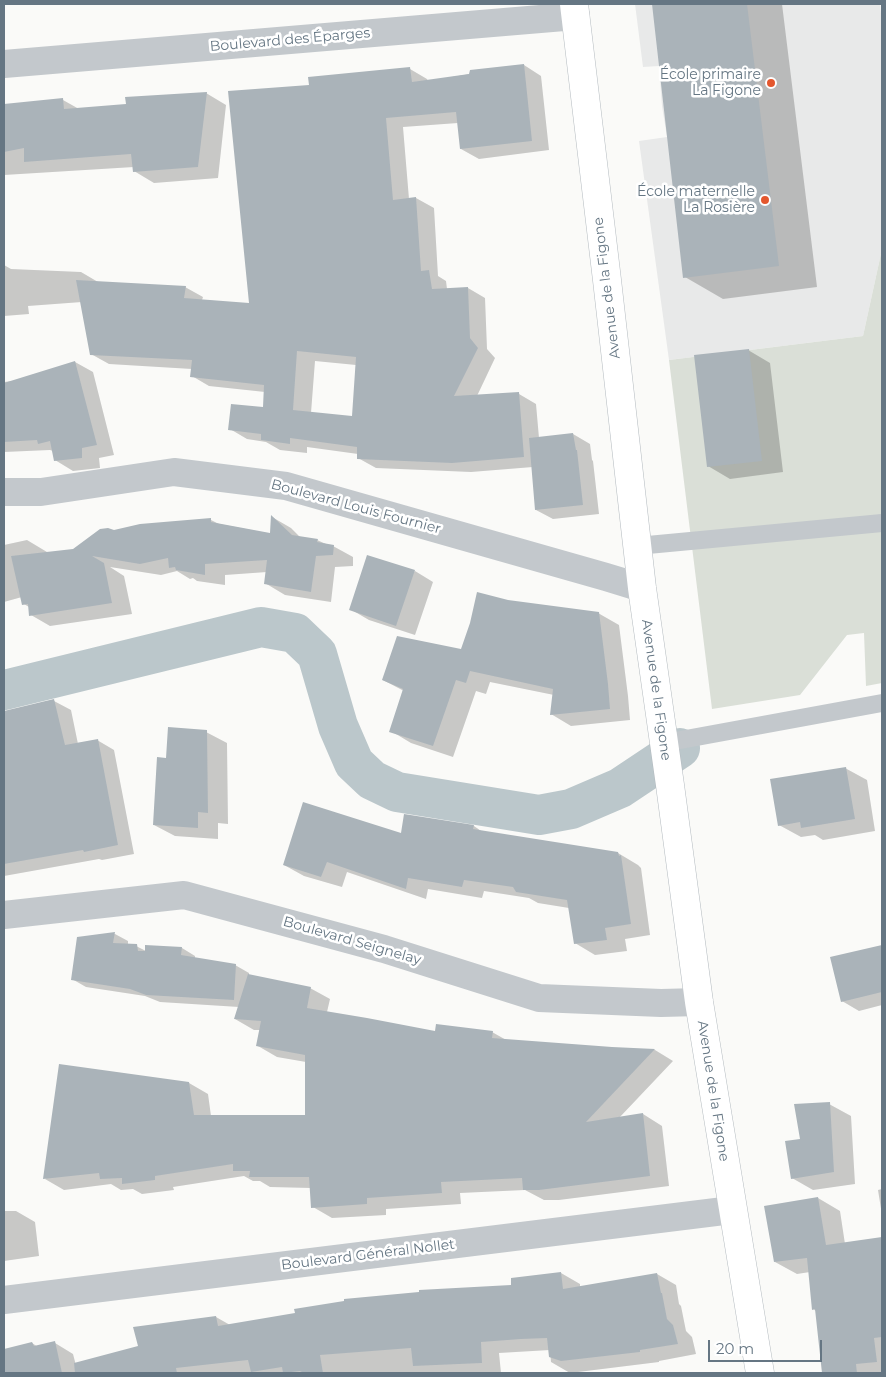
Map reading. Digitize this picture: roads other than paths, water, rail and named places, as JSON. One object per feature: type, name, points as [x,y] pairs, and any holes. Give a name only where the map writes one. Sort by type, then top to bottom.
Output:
[{"type":"street","name":"Boulevard des Éparges","points":[[4,64],[575,10]]},
{"type":"street","name":"Avenue de la Figone","points":[[575,10],[642,588],[698,1002],[760,1373]]},
{"type":"street","name":"Boulevard Louis Fournier","points":[[4,492],[40,492],[174,472],[286,486],[606,576],[642,588]]},
{"type":"street","name":"Boulevard Seignelay","points":[[4,914],[184,895],[384,949],[539,998],[661,1003],[698,1002]]},
{"type":"street","name":"Boulevard Général Nollet","points":[[4,1300],[732,1210]]},
{"type":"lane","points":[[637,546],[882,523]]},
{"type":"lane","points":[[662,730],[882,703]]},
{"type":"waterway","points":[[4,690],[261,627],[295,633],[317,654],[338,726],[354,763],[372,780],[397,792],[539,815],[571,809],[620,788],[680,748]]},
{"type":"place","name":"École primaire La Figone","points":[[771,83]]},
{"type":"place","name":"École maternelle La Rosière","points":[[765,200]]}]
